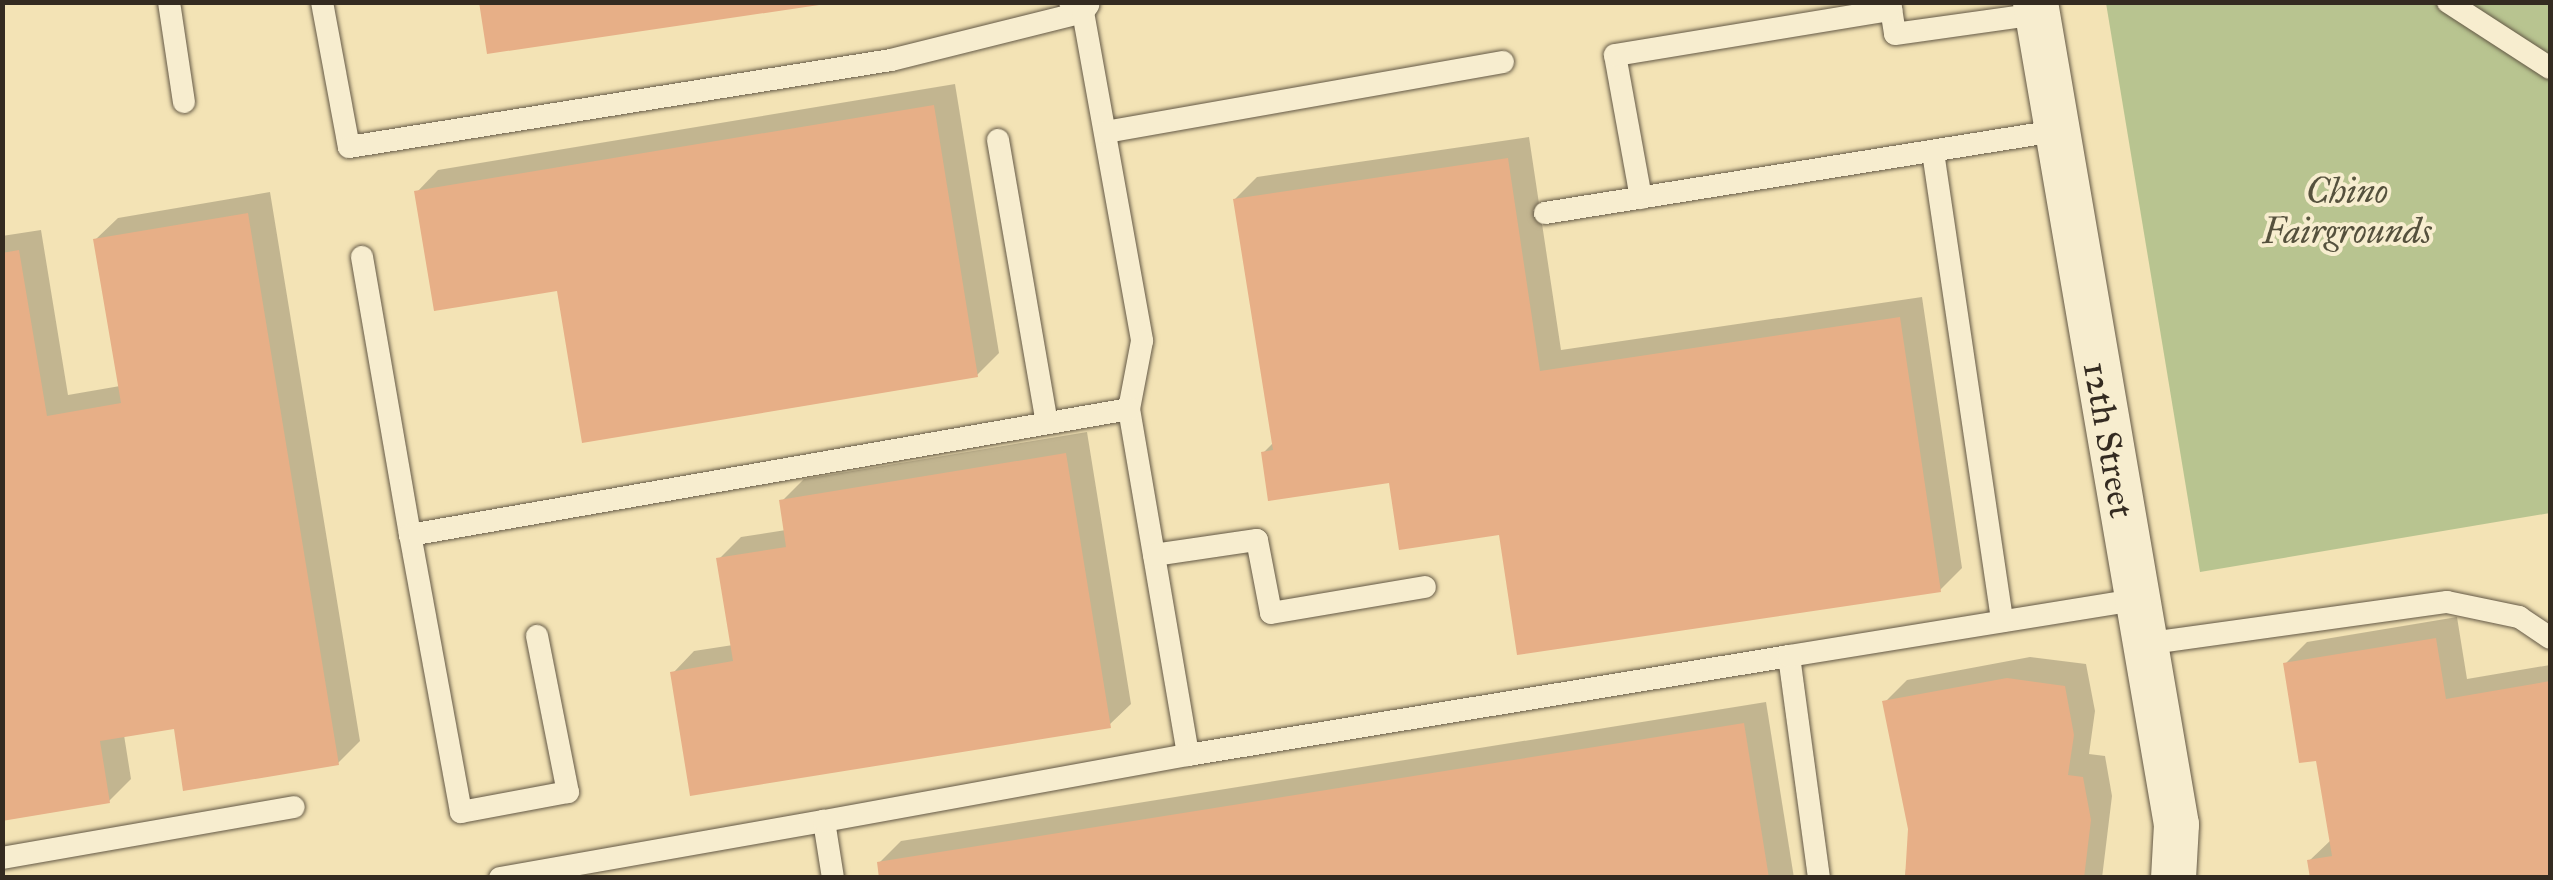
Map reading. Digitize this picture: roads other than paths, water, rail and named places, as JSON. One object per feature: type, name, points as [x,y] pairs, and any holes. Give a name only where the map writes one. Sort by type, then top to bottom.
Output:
[{"type":"street","name":"12th Street","points":[[2036,8],[2176,824],[2173,878]]},
{"type":"lane","points":[[169,2],[184,102]]},
{"type":"lane","points":[[322,2],[350,147],[891,60],[1081,6],[1142,341],[1129,409],[1188,755]]},
{"type":"lane","points":[[2448,2],[2550,68]]},
{"type":"lane","points":[[1640,198],[1615,55],[1891,6],[1895,34],[2036,8]]},
{"type":"lane","points":[[1106,132],[1503,62]]},
{"type":"lane","points":[[1544,213],[2055,131]]},
{"type":"lane","points":[[998,140],[1048,423]]},
{"type":"lane","points":[[1933,152],[2002,622]]},
{"type":"lane","points":[[362,256],[461,812],[568,792],[536,636]]},
{"type":"lane","points":[[410,534],[1129,409]]},
{"type":"lane","points":[[1154,555],[1257,540],[1271,613],[1424,587]]},
{"type":"lane","points":[[500,878],[1188,755],[2136,600]]},
{"type":"lane","points":[[2144,644],[2447,602],[2519,616],[2550,638]]},
{"type":"lane","points":[[1789,656],[1819,878]]},
{"type":"lane","points":[[2,858],[294,807]]},
{"type":"lane","points":[[824,821],[833,878]]},
{"type":"park label","name":"Chino Fairgrounds","points":[[2347,212]]}]
